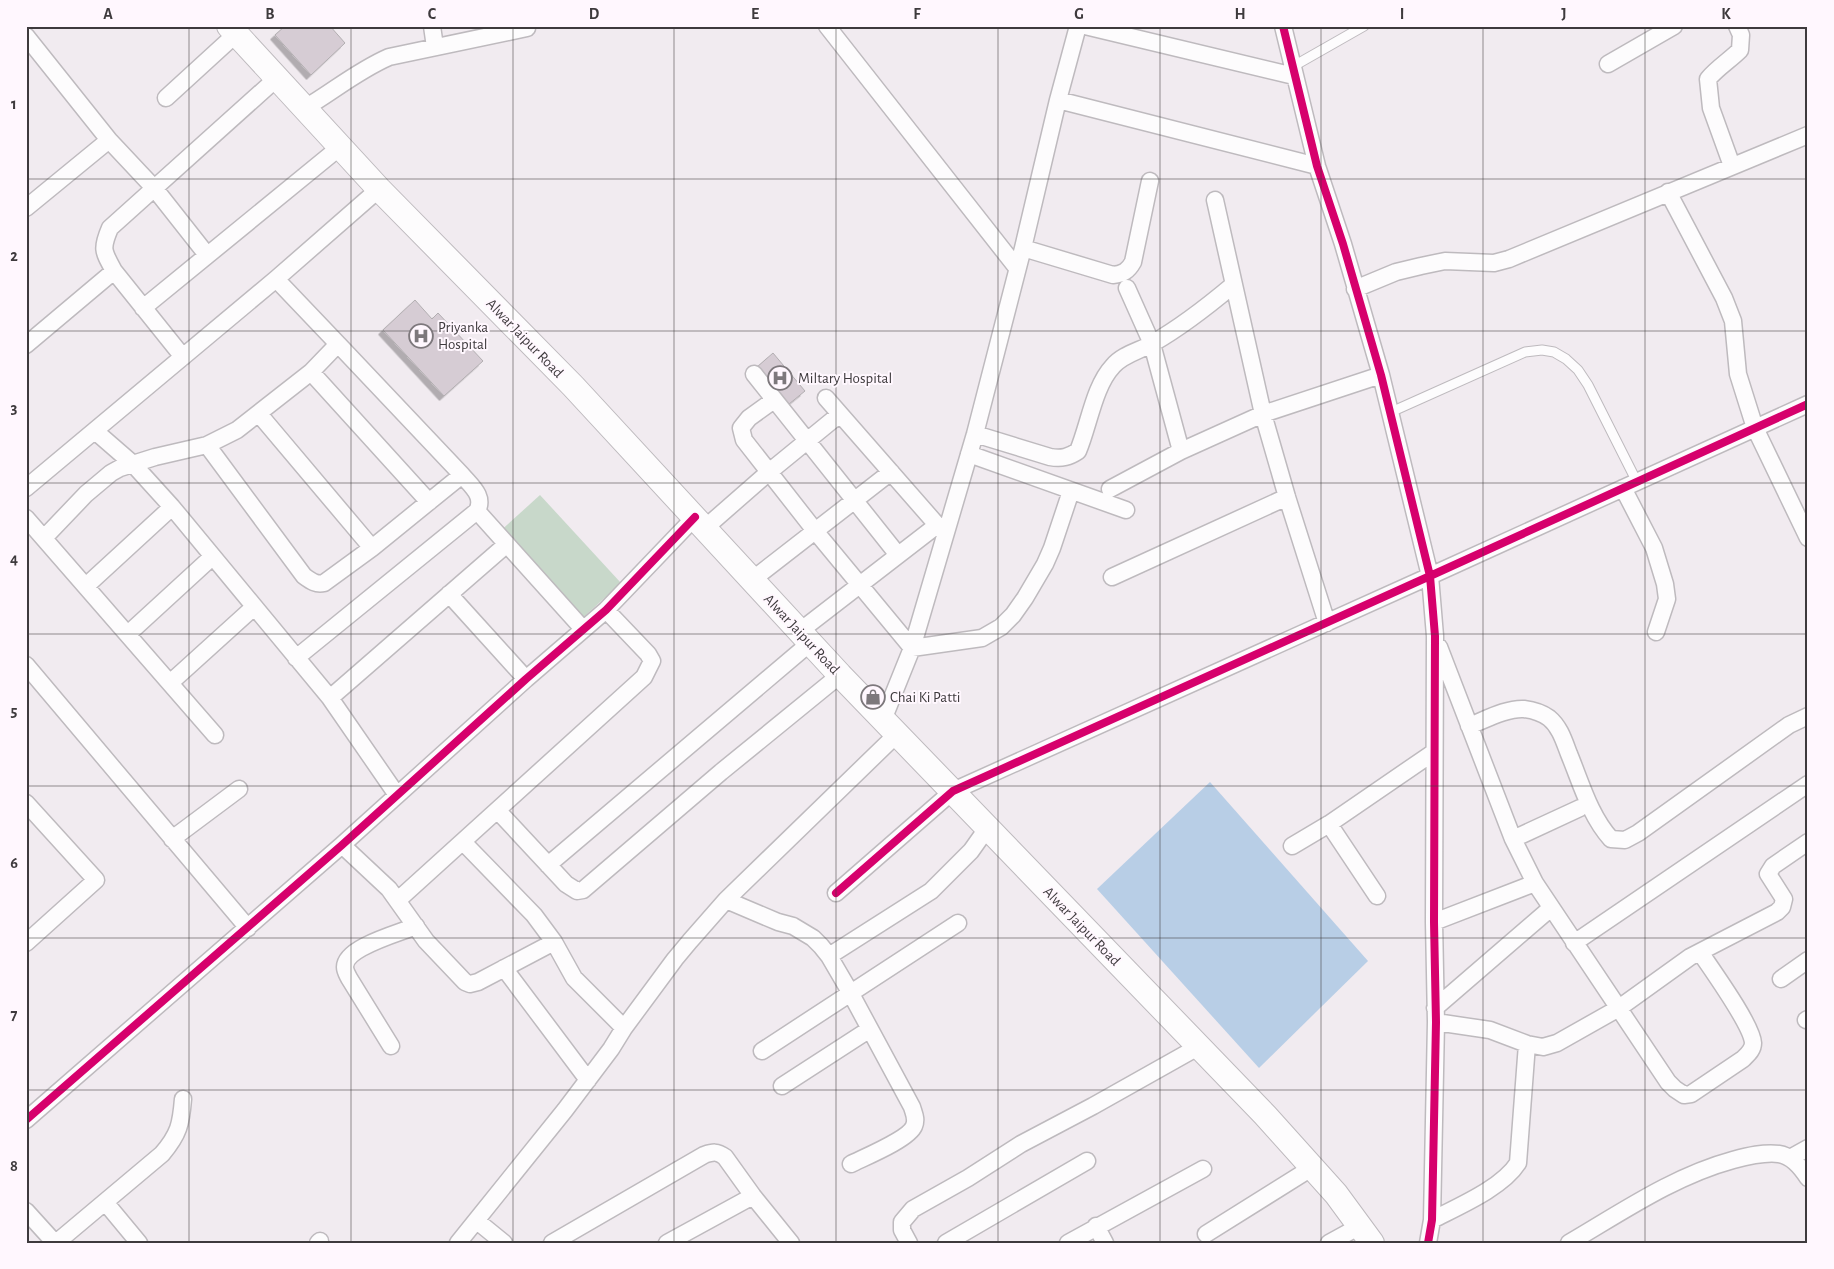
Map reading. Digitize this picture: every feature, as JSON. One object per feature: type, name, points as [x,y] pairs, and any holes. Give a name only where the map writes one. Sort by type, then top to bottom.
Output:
[{"type":"main road","name":"Alwar Jaipur Road","points":[[232,30],[379,189],[572,386],[890,727],[988,826],[1313,1167],[1366,1234]]},
{"type":"street","points":[[432,26],[435,47]]},
{"type":"street","points":[[458,1243],[588,1080],[675,959],[726,900],[890,727],[912,648],[940,530],[975,434],[1078,26]]},
{"type":"street","points":[[1085,26],[1293,72]]},
{"type":"street","points":[[1283,26],[1317,166],[1343,244],[1381,375],[1430,576],[1435,636],[1435,1015],[1432,1220],[1428,1243]]},
{"type":"street","points":[[1608,64],[1674,26]]},
{"type":"street","points":[[1732,166],[1711,108],[1708,79],[1714,71],[1740,50],[1741,35],[1737,26]]},
{"type":"street","points":[[305,108],[370,65],[389,56],[527,28]]},
{"type":"street","points":[[833,28],[1017,268]]},
{"type":"street","points":[[166,98],[232,30]]},
{"type":"street","points":[[26,36],[109,140],[155,189],[207,256]]},
{"type":"street","points":[[183,357],[114,272],[106,256],[104,243],[110,228],[277,78]]},
{"type":"street","points":[[1058,100],[1317,166]]},
{"type":"street","points":[[1356,289],[1396,272],[1437,262],[1494,263],[1509,259],[1808,135]]},
{"type":"street","points":[[26,208],[109,140]]},
{"type":"street","points":[[143,308],[340,147]]},
{"type":"street","points":[[1023,248],[1113,275],[1122,274],[1133,262],[1150,181]]},
{"type":"street","points":[[26,488],[276,279],[379,189]]},
{"type":"street","points":[[1668,192],[1724,298],[1733,322],[1738,374],[1755,428],[1808,538]]},
{"type":"street","points":[[1215,200],[1263,414],[1286,497],[1327,623]]},
{"type":"street","points":[[26,345],[114,272]]},
{"type":"street","points":[[276,279],[462,475],[479,496],[480,505],[477,511],[296,658]]},
{"type":"street","points":[[975,434],[1050,457],[1069,457],[1078,451],[1100,388],[1112,366],[1120,359],[1152,344],[1213,302],[1233,285]]},
{"type":"street","points":[[1127,288],[1152,344],[1181,451]]},
{"type":"street","points":[[44,538],[101,480],[120,468],[207,445],[237,430],[311,372],[338,344]]},
{"type":"street","points":[[311,372],[429,502]]},
{"type":"street","points":[[754,374],[898,555]]},
{"type":"street","points":[[1110,489],[1181,451],[1263,414],[1381,375]]},
{"type":"street","points":[[826,398],[940,530]]},
{"type":"street","points":[[774,400],[749,418],[741,428],[744,440],[816,532],[912,648]]},
{"type":"street","points":[[836,893],[953,791],[1808,404]]},
{"type":"street","points":[[259,414],[372,548]]},
{"type":"street","points":[[26,1120],[342,845],[526,679],[606,610],[700,523],[769,472],[840,414]]},
{"type":"street","points":[[95,431],[133,464],[172,507],[330,698],[397,795]]},
{"type":"street","points":[[207,445],[304,576],[312,582],[319,584],[324,583],[372,548],[462,475]]},
{"type":"street","points":[[969,454],[1126,510]]},
{"type":"street","points":[[752,580],[891,472]]},
{"type":"street","points":[[1630,485],[1665,584],[1667,599],[1656,632]]},
{"type":"street","points":[[912,648],[982,638],[1001,627],[1025,598],[1048,556],[1070,490]]},
{"type":"street","points":[[1112,577],[1286,497]]},
{"type":"street","points":[[86,586],[172,507]]},
{"type":"street","points":[[477,511],[583,629]]},
{"type":"street","points":[[26,518],[215,735]]},
{"type":"street","points":[[548,865],[805,637],[860,584],[898,555],[940,530]]},
{"type":"street","points":[[330,698],[507,544]]},
{"type":"street","points":[[128,634],[212,557]]},
{"type":"street","points":[[450,594],[526,679]]},
{"type":"street","points":[[170,683],[254,608]]},
{"type":"street","points":[[398,900],[644,677],[652,661],[648,654],[606,610]]},
{"type":"street","points":[[1435,636],[1513,839],[1535,883],[1668,1082],[1684,1095],[1691,1094],[1743,1059],[1751,1052],[1753,1044],[1747,1024],[1700,952]]},
{"type":"street","points":[[498,811],[571,888],[577,891],[583,890],[721,772],[840,674]]},
{"type":"street","points":[[29,676],[248,928]]},
{"type":"street","points":[[1469,726],[1509,711],[1522,709],[1538,712],[1548,717],[1560,731],[1592,811],[1602,830],[1611,839],[1625,840],[1638,833],[1789,725],[1808,716]]},
{"type":"street","points":[[1292,846],[1329,824],[1434,752]]},
{"type":"street","points":[[172,839],[239,789]]},
{"type":"street","points":[[1574,943],[1806,790]]},
{"type":"street","points":[[26,802],[32,820],[96,880],[26,943]]},
{"type":"street","points":[[1513,839],[1580,808]]},
{"type":"street","points":[[1329,824],[1377,896]]},
{"type":"street","points":[[829,956],[931,891],[971,851],[988,826]]},
{"type":"street","points":[[463,842],[534,915],[554,942],[574,978],[624,1028]]},
{"type":"street","points":[[1435,1015],[1490,1030],[1527,1044],[1543,1047],[1557,1043],[1619,1008],[1690,957],[1777,912],[1782,907],[1784,899],[1768,874],[1773,866],[1808,842]]},
{"type":"street","points":[[342,845],[389,889],[426,940],[465,982],[470,984],[478,982],[554,942]]},
{"type":"street","points":[[1434,922],[1535,883]]},
{"type":"street","points":[[726,900],[801,930],[821,946],[850,992],[912,1107],[916,1119],[914,1127],[906,1136],[851,1164]]},
{"type":"street","points":[[1435,1015],[1551,908]]},
{"type":"street","points":[[762,1051],[958,923]]},
{"type":"street","points":[[391,1046],[344,969],[351,955],[361,948],[416,926]]},
{"type":"street","points":[[1781,979],[1808,960]]},
{"type":"street","points":[[504,968],[588,1080]]},
{"type":"street","points":[[782,1086],[870,1029]]},
{"type":"street","points":[[1432,1220],[1492,1187],[1513,1171],[1518,1163],[1527,1044]]},
{"type":"street","points":[[909,1243],[902,1230],[902,1222],[913,1209],[968,1178],[1021,1144],[1198,1047]]},
{"type":"street","points":[[26,1211],[55,1243],[162,1154],[174,1140],[182,1122],[183,1099]]},
{"type":"street","points":[[1790,1158],[1808,1148]]},
{"type":"street","points":[[552,1243],[704,1155],[713,1152],[719,1152],[725,1157],[753,1196],[791,1243]]},
{"type":"street","points":[[1569,1243],[1690,1174],[1720,1164],[1759,1154],[1780,1154],[1790,1158],[1802,1169],[1808,1178]]},
{"type":"street","points":[[946,1243],[1087,1161]]},
{"type":"street","points":[[1206,1234],[1313,1167]]},
{"type":"street","points":[[1068,1243],[1203,1169]]},
{"type":"street","points":[[667,1243],[753,1196]]},
{"type":"street","points":[[105,1202],[139,1243]]},
{"type":"street","points":[[477,1221],[504,1243]]},
{"type":"street","points":[[1096,1226],[1105,1243]]},
{"type":"street","points":[[1329,1243],[1366,1234]]},
{"type":"lane","points":[[1293,72],[1364,26]]},
{"type":"lane","points":[[1390,412],[1525,352],[1542,350],[1554,352],[1566,359],[1578,370],[1588,385],[1630,485]]},
{"type":"green space","points":[[540,495],[621,583],[577,623],[497,534]]},
{"type":"water","points":[[1210,782],[1368,961],[1259,1068],[1097,889]]},
{"type":"building","points":[[285,26],[330,26],[345,43],[311,75],[275,35]]},
{"type":"building","points":[[415,300],[432,319],[438,313],[483,361],[444,396],[383,330]]},
{"type":"building","points":[[773,353],[805,391],[789,404],[757,367]]},
{"type":"cycle path","points":[[836,893],[953,791],[1430,576],[1381,375],[1343,244],[1317,166],[1283,26]]},
{"type":"cycle path","points":[[1428,1243],[1432,1220],[1436,1022],[1434,922],[1435,636],[1430,576],[1808,404]]},
{"type":"cycle path","points":[[26,1120],[342,845],[526,679],[606,610],[695,517]]},
{"type":"place","name":"Priyanka Hospital","points":[[421,336]]},
{"type":"place","name":"Miltary Hospital","points":[[780,378]]},
{"type":"place","name":"Chai Ki Patti","points":[[873,697]]}]
